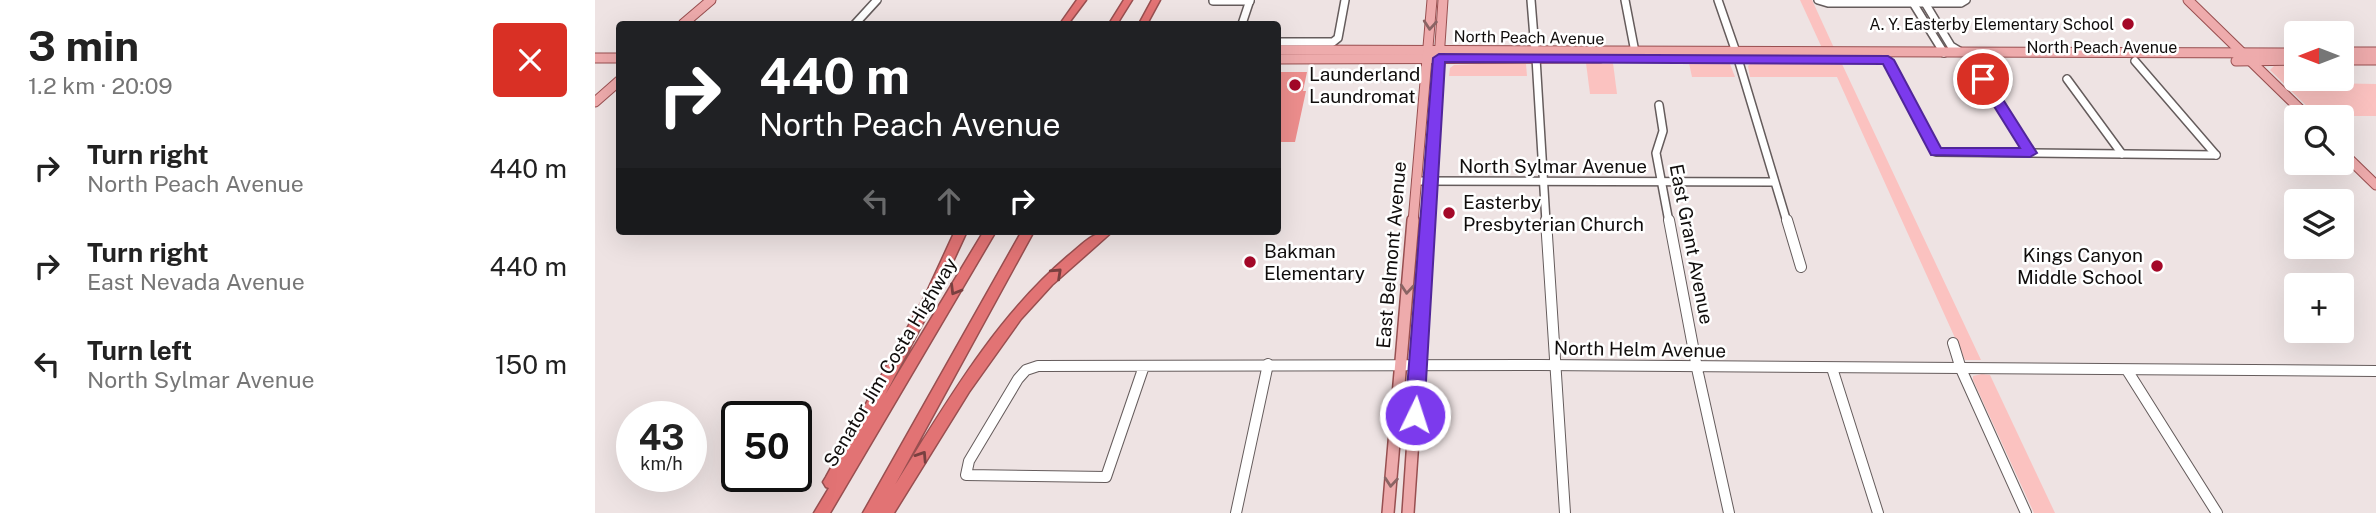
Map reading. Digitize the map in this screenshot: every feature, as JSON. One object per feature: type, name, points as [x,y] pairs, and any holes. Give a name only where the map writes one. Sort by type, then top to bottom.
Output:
[{"type":"highway","points":[[1066,21],[1082,0]]},
{"type":"highway","points":[[1115,21],[1128,0]]},
{"type":"highway","points":[[1145,21],[1158,0]]},
{"type":"highway","points":[[1150,21],[1158,0]]},
{"type":"highway","points":[[814,513],[908,341],[959,235]]},
{"type":"highway","name":"Senator Jim Costa Highway","points":[[822,513],[988,235]]},
{"type":"highway","points":[[871,513],[1026,235]]},
{"type":"highway","points":[[885,513],[983,361],[1017,314],[1056,274],[1102,235]]},
{"type":"main road","points":[[686,21],[711,0]]},
{"type":"main road","name":"East Belmont Avenue","points":[[1388,513],[1432,0]]},
{"type":"main road","name":"East Belmont Avenue","points":[[1408,513],[1443,0]]},
{"type":"main road","points":[[2188,0],[2296,105]]},
{"type":"main road","name":"North Peach Avenue","points":[[1281,50],[1427,54],[1635,52],[1888,60],[2135,61],[2247,57]]},
{"type":"main road","points":[[595,51],[616,51]]},
{"type":"main road","points":[[1566,58],[1629,55],[1635,52]]},
{"type":"main road","name":"North Peach Avenue","points":[[1535,54],[1566,58],[1744,56],[1788,52],[1966,53],[2284,59]]},
{"type":"main road","points":[[2354,52],[2376,52]]},
{"type":"main road","points":[[1888,60],[1893,57],[1937,56],[1944,53]]},
{"type":"main road","name":"North Peach Avenue","points":[[1281,59],[1427,54]]},
{"type":"main road","points":[[2247,57],[2284,54]]},
{"type":"main road","points":[[595,58],[616,58]]},
{"type":"main road","points":[[2354,60],[2376,60]]},
{"type":"main road","points":[[595,102],[616,84]]},
{"type":"main road","points":[[2354,164],[2376,185]]},
{"type":"street","points":[[858,21],[877,0]]},
{"type":"street","points":[[1281,42],[1333,42],[1338,38],[1345,0]]},
{"type":"street","points":[[1531,0],[1566,513]]},
{"type":"street","points":[[1625,0],[1635,52]]},
{"type":"street","points":[[1718,0],[1801,267]]},
{"type":"street","points":[[1213,1],[1250,1],[1243,21]]},
{"type":"street","points":[[1819,1],[1966,1]]},
{"type":"street","points":[[1913,3],[1944,53]]},
{"type":"street","points":[[1925,3],[1951,46],[1966,53]]},
{"type":"street","points":[[1888,60],[1936,152],[2216,155]]},
{"type":"street","points":[[2135,61],[2216,155]]},
{"type":"street","points":[[1983,79],[2030,153]]},
{"type":"street","points":[[2067,79],[2122,154]]},
{"type":"street","name":"East Grant Avenue","points":[[1660,105],[1663,131],[1656,153],[1729,513]]},
{"type":"street","name":"North Sylmar Avenue","points":[[1416,181],[1774,182]]},
{"type":"street","points":[[1953,343],[1961,369],[2026,513]]},
{"type":"street","points":[[1236,513],[1268,364]]},
{"type":"street","name":"North Helm Avenue","points":[[1144,366],[1106,477],[966,475],[969,461],[1018,379],[1026,370],[1038,366],[1557,365],[2376,371]]},
{"type":"street","points":[[1832,369],[1878,513]]},
{"type":"street","points":[[2127,370],[2217,513]]},
{"type":"shaded area","points":[[1800,0],[1812,0],[1834,48],[1822,48]]},
{"type":"shaded area","points":[[1586,63],[1613,63],[1617,94],[1590,94]]},
{"type":"shaded area","points":[[1689,63],[1730,64],[1735,77],[1692,77]]},
{"type":"shaded area","points":[[1751,63],[1842,64],[1981,360],[1965,360],[1837,77],[1750,77],[1748,66]]},
{"type":"shaded area","points":[[1526,64],[1527,76],[1449,76],[1450,68],[1454,65]]},
{"type":"shaded area","points":[[2274,66],[2284,66],[2284,84],[2270,70]]},
{"type":"shaded area","points":[[2354,84],[2376,84],[2376,116],[2354,116],[2354,105],[2306,105],[2291,91],[2354,91]]},
{"type":"shaded area","points":[[1990,375],[2055,513],[2034,513],[1973,380],[1973,376]]},
{"type":"building","points":[[1281,72],[1307,72],[1303,91],[1306,91],[1295,142],[1281,142]]},
{"type":"place","name":"A. Y. Easterby Elementary School","points":[[2128,24]]},
{"type":"place","name":"Launderland Laundromat","points":[[1295,85]]},
{"type":"place","name":"Easterby Presbyterian Church","points":[[1449,213]]},
{"type":"place","name":"Bakman Elementary","points":[[1250,262]]},
{"type":"place","name":"Kings Canyon Middle School","points":[[2157,266]]},
{"type":"route","points":[[1415,415],[1439,58],[1888,60],[1936,152],[2030,153],[1983,79]]}]
